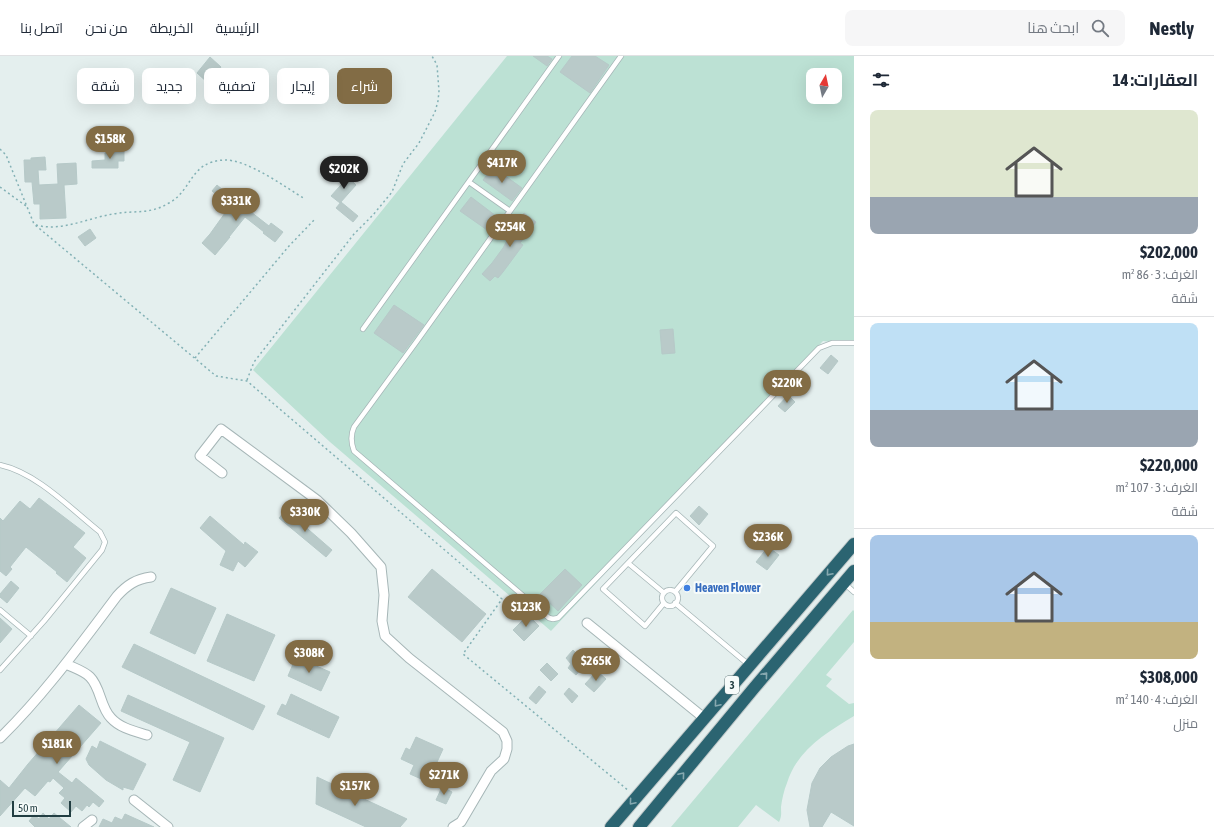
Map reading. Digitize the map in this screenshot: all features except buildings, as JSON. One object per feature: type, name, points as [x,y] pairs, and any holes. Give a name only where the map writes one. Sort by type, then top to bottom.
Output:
[{"type":"highway","name":"3","points":[[611,827],[854,544]]},
{"type":"highway","name":"3","points":[[639,827],[851,576]]},
{"type":"street","points":[[222,473],[200,456],[221,429],[317,500],[351,533],[381,567],[384,595],[382,621],[385,636],[409,658],[503,732],[507,741],[507,749],[504,759],[490,771],[461,822],[453,827]]},
{"type":"street","points":[[0,738],[22,716],[66,664],[126,586],[141,578],[151,577]]},
{"type":"street","points":[[587,623],[704,718]]},
{"type":"street","points":[[66,664],[90,677],[96,685],[104,709],[112,719],[122,726],[147,735]]},
{"type":"street","points":[[134,800],[168,827]]},
{"type":"street","points":[[83,827],[92,820]]},
{"type":"lane","points":[[363,329],[559,56]]},
{"type":"lane","points":[[621,56],[354,427],[351,440],[354,452],[549,618],[558,618],[819,348],[832,343],[854,342]]},
{"type":"lane","points":[[469,182],[510,211]]},
{"type":"lane","points":[[0,465],[26,474],[44,486],[100,532],[104,542],[102,550],[31,636],[0,670]]},
{"type":"lane","points":[[664,603],[645,626],[603,589],[676,513],[713,546],[675,592]]},
{"type":"lane","points":[[628,563],[664,593]]},
{"type":"lane","points":[[851,576],[854,592]]},
{"type":"lane","points":[[668,590],[675,592],[677,598],[675,603],[668,606],[664,603],[662,597],[664,593],[668,590]]},
{"type":"lane","points":[[675,603],[750,665]]},
{"type":"lane","points":[[0,610],[31,636]]},
{"type":"path","points":[[247,381],[254,362],[354,234],[373,215],[392,192],[403,164],[419,143],[435,112],[438,101],[437,65],[432,56]]},
{"type":"path","points":[[0,149],[6,155],[34,224],[216,376],[247,381],[502,599],[463,654],[636,797]]},
{"type":"path","points":[[34,224],[50,227],[83,222],[111,214],[143,213],[152,210],[169,203],[179,195],[199,168],[208,163],[225,160],[236,161],[254,169],[305,199]]},
{"type":"path","points":[[0,187],[27,207]]},
{"type":"path","points":[[195,358],[284,252],[315,219]]},
{"type":"green space","points":[[507,56],[854,56],[854,345],[823,341],[551,631],[330,442],[253,370]]},
{"type":"green space","points":[[853,610],[854,642],[826,675],[832,679],[826,686],[849,704],[854,703],[854,716],[823,736],[805,752],[798,761],[792,771],[785,789],[781,804],[781,816],[779,822],[756,805],[738,827],[671,827]]},
{"type":"place","name":"Heaven Flower","points":[[687,588]]}]
